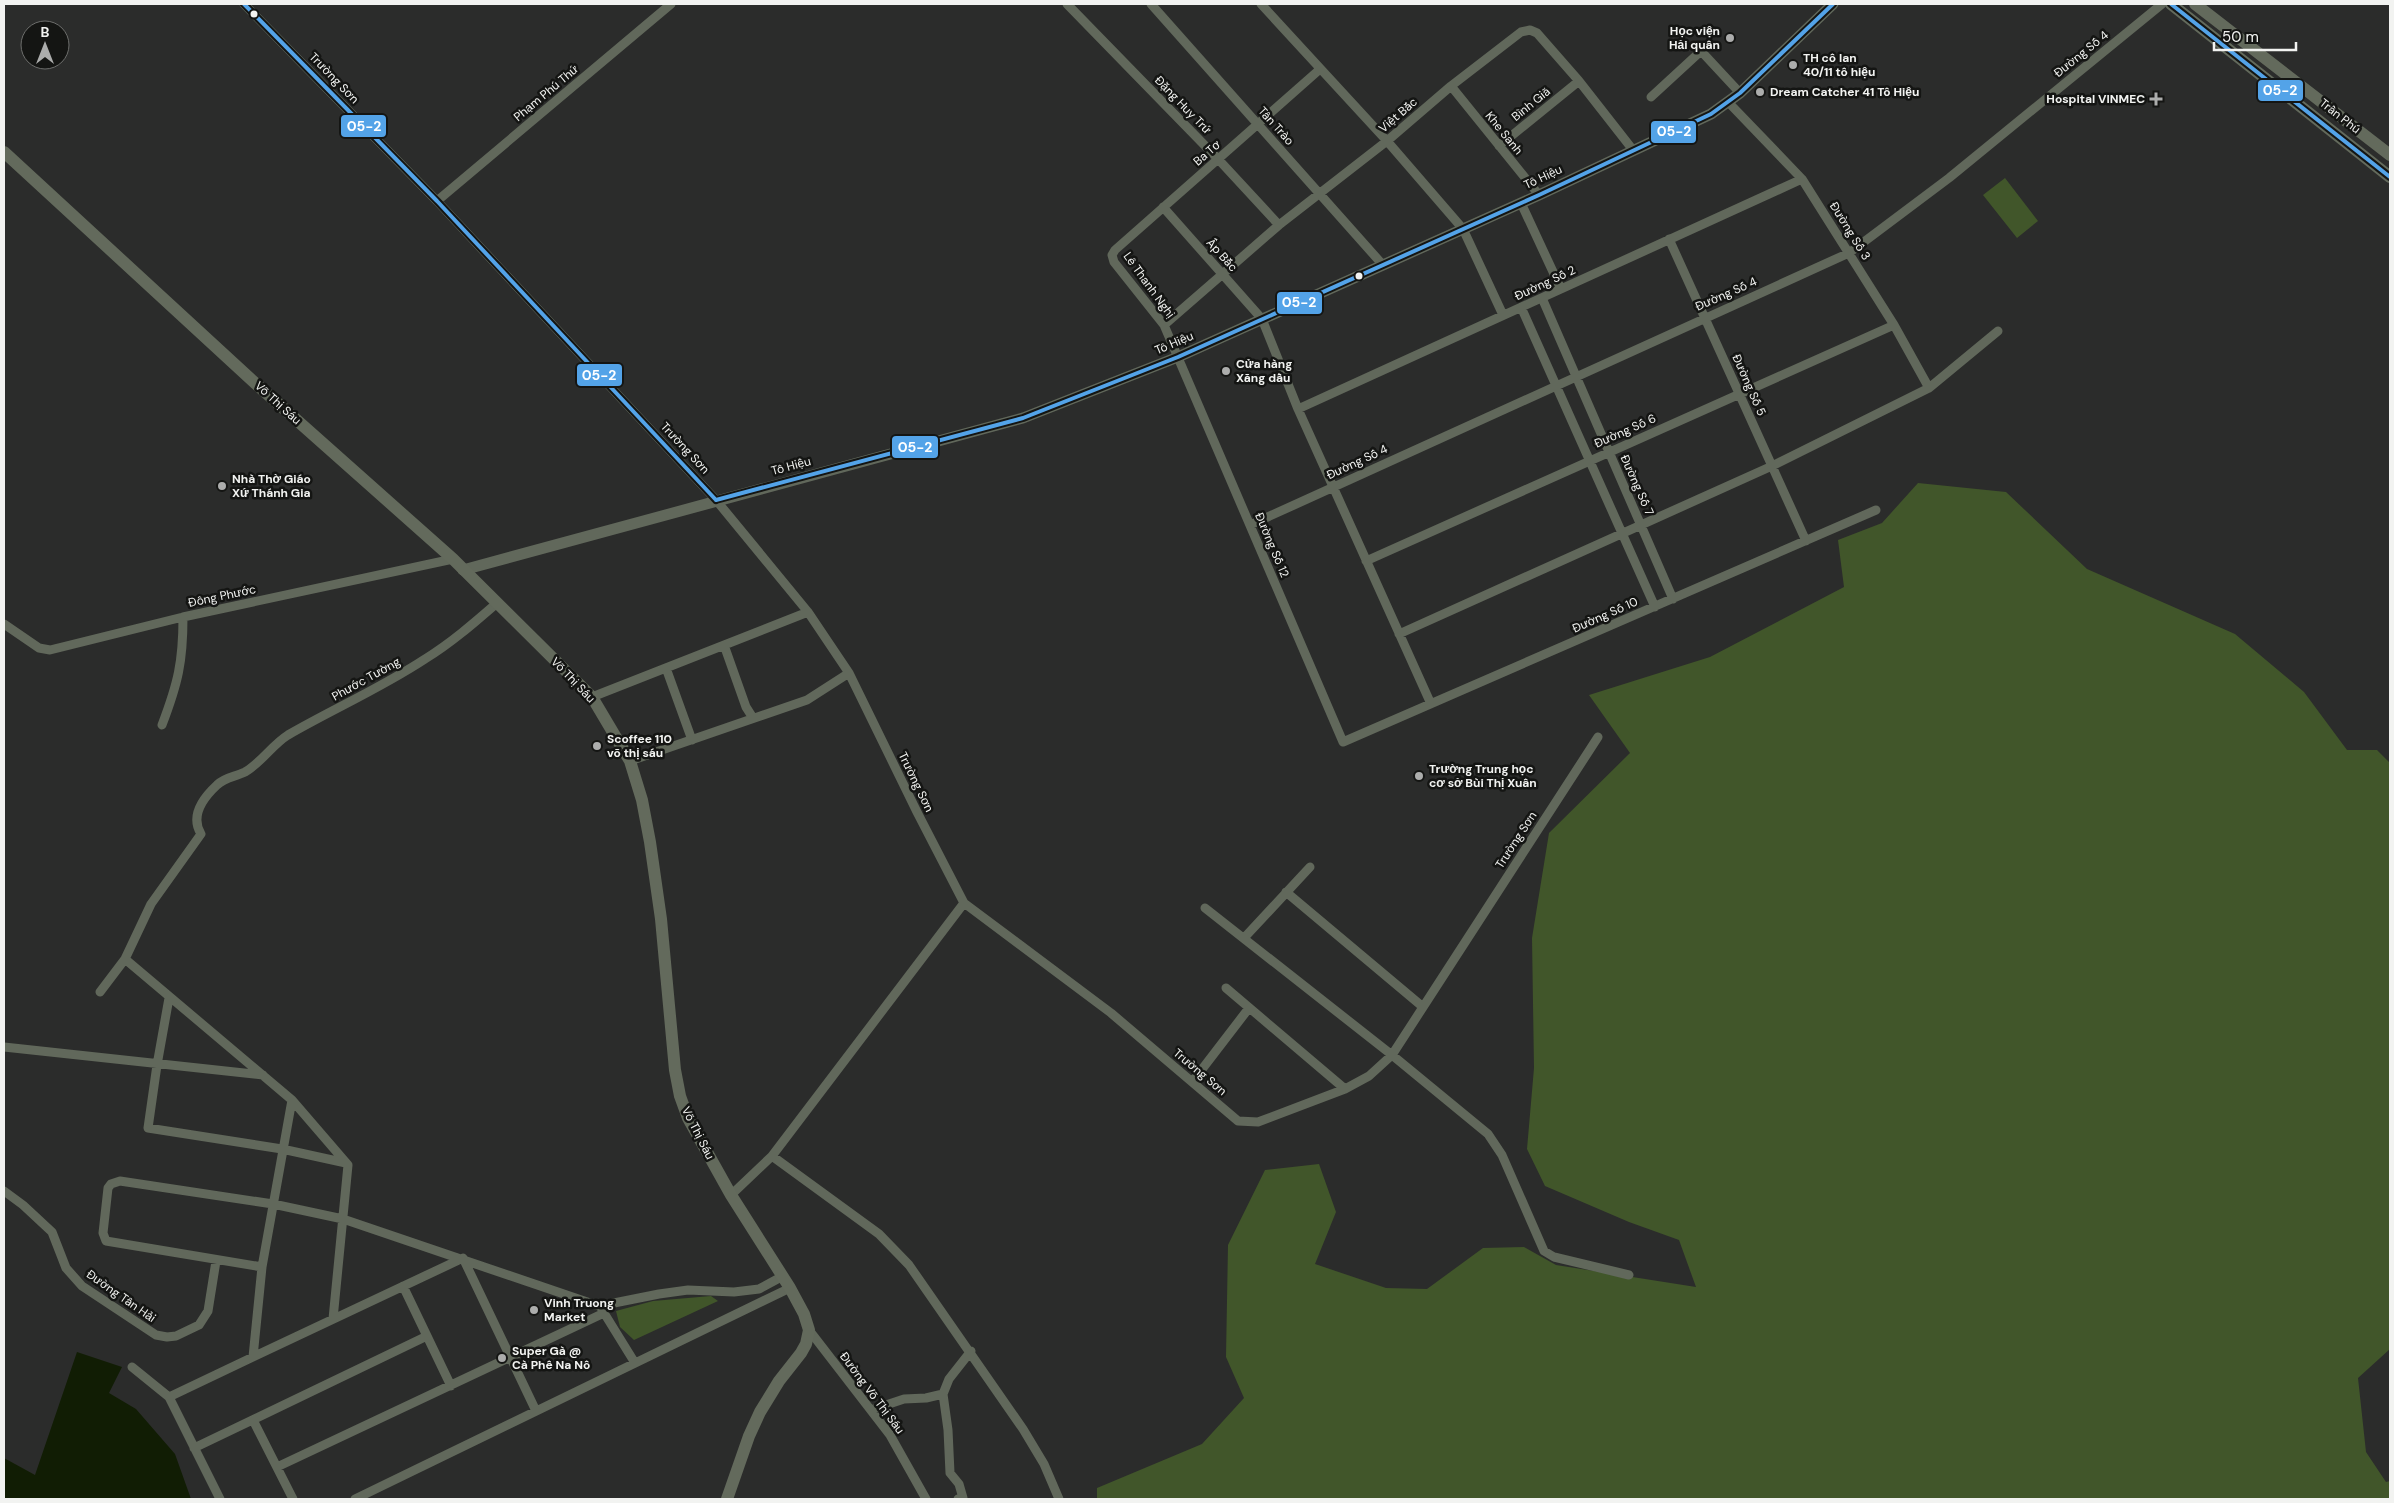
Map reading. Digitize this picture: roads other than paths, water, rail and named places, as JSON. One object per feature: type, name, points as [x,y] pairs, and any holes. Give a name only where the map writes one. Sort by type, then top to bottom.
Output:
[{"type":"main road","name":"Trần Phú","points":[[2171,4],[2390,177]]},
{"type":"main road","name":"Trần Phú","points":[[2195,4],[2390,155]]},
{"type":"main road","name":"Võ Thị Sáu","points":[[4,152],[255,383],[453,559],[592,698],[630,761],[642,800],[661,919],[675,1070],[680,1096],[688,1118],[731,1195],[790,1288],[804,1314],[809,1330]]},
{"type":"main road","points":[[727,1499],[749,1436],[760,1412],[779,1381],[802,1353],[809,1330]]},
{"type":"street","name":"Trường Sơn","points":[[244,4],[437,201],[716,500],[808,612],[850,673],[917,812],[964,903],[1099,1004],[1238,1121],[1252,1123],[1345,1089],[1369,1076],[1392,1055],[1598,737]]},
{"type":"street","name":"Phạm Phú Thứ","points":[[437,201],[671,4]]},
{"type":"street","name":"Đặng Huy Trứ","points":[[1067,4],[1278,225]]},
{"type":"street","name":"Tân Trào","points":[[1151,4],[1382,264]]},
{"type":"street","points":[[1261,4],[1319,70],[1387,141],[1463,229],[1504,315]]},
{"type":"street","name":"Tô Hiệu","points":[[463,570],[1022,418],[1178,357],[1539,195],[1694,123],[1729,103],[1833,4]]},
{"type":"street","name":"Đường Số 4","points":[[1250,525],[1556,384],[1849,253],[1949,178],[2162,4]]},
{"type":"street","name":"Việt Bắc","points":[[1164,326],[1278,225],[1387,141],[1450,86],[1521,32],[1530,30],[1537,34],[1579,81],[1633,150]]},
{"type":"street","points":[[1651,98],[1701,51],[1740,93]]},
{"type":"street","name":"Ba Tơ","points":[[1112,255],[1115,250],[1319,70]]},
{"type":"street","name":"Bình Giã","points":[[1499,146],[1579,81]]},
{"type":"street","name":"Khe Sanh","points":[[1450,86],[1539,195]]},
{"type":"street","name":"Đường Số 3","points":[[1729,103],[1802,179],[1894,324],[1929,388]]},
{"type":"street","name":"Đường Số 2","points":[[1298,409],[1802,179]]},
{"type":"street","points":[[1521,203],[1561,289]]},
{"type":"street","name":"Ấp Bắc","points":[[1163,208],[1262,319],[1298,409],[1431,704]]},
{"type":"street","name":"Đường Số 5","points":[[1670,239],[1806,541]]},
{"type":"street","name":"Lê Thanh Nghị","points":[[1112,255],[1114,262],[1164,326],[1178,357]]},
{"type":"street","name":"Đường Số 7","points":[[1542,298],[1673,599]]},
{"type":"street","points":[[1521,307],[1655,607]]},
{"type":"street","name":"Đường Số 6","points":[[1366,561],[1894,324]]},
{"type":"street","points":[[1399,634],[1772,466],[1929,388],[1998,331]]},
{"type":"street","name":"Đường Số 12","points":[[1178,357],[1343,742]]},
{"type":"street","name":"Đường Số 10","points":[[1343,742],[1876,510]]},
{"type":"street","name":"Đông Phước","points":[[4,624],[39,648],[50,650],[183,617],[453,559]]},
{"type":"street","name":"Phước Tường","points":[[125,959],[151,904],[201,834],[196,825],[196,816],[201,805],[218,784],[244,772],[286,736],[424,660],[465,631],[497,603]]},
{"type":"street","points":[[592,698],[808,612]]},
{"type":"street","points":[[162,725],[178,683],[183,654],[183,617]]},
{"type":"street","points":[[724,645],[746,707],[753,718]]},
{"type":"street","points":[[666,668],[692,740]]},
{"type":"street","points":[[630,761],[807,700],[850,673]]},
{"type":"street","points":[[1244,938],[1310,867]]},
{"type":"street","points":[[1286,892],[1423,1007]]},
{"type":"street","points":[[731,1195],[772,1156],[964,903]]},
{"type":"street","points":[[1205,908],[1477,1124],[1496,1144],[1544,1251],[1554,1256],[1629,1275]]},
{"type":"street","points":[[100,992],[125,959],[292,1100],[346,1163],[349,1171],[333,1319]]},
{"type":"street","points":[[1226,988],[1345,1089]]},
{"type":"street","points":[[169,998],[147,1126],[151,1130],[282,1149],[346,1163]]},
{"type":"street","points":[[1193,1082],[1249,1008]]},
{"type":"street","points":[[4,1047],[263,1075]]},
{"type":"street","points":[[253,1357],[262,1267],[292,1100]]},
{"type":"street","points":[[772,1156],[879,1234],[909,1265],[971,1351],[1023,1429],[1044,1464],[1059,1499]]},
{"type":"street","points":[[262,1267],[216,1261],[106,1241],[103,1233],[108,1188],[111,1184],[120,1181],[273,1204],[343,1219],[463,1258],[601,1310],[635,1363]]},
{"type":"street","name":"Đường Tân Hải","points":[[4,1191],[23,1205],[52,1232],[63,1260],[74,1278],[82,1286],[156,1335],[176,1336],[199,1325],[208,1311],[216,1261]]},
{"type":"street","points":[[169,1397],[463,1258]]},
{"type":"street","points":[[463,1258],[536,1412]]},
{"type":"street","points":[[277,1467],[510,1358],[601,1310],[659,1294],[688,1290],[734,1292],[759,1289],[783,1276]]},
{"type":"street","points":[[402,1286],[451,1386]]},
{"type":"street","points":[[355,1499],[790,1288]]},
{"type":"street","name":"Đường Võ Thị Sáu","points":[[809,1330],[890,1435],[926,1499]]},
{"type":"street","points":[[194,1448],[427,1336]]},
{"type":"street","points":[[958,1499],[963,1498],[958,1484],[950,1473],[948,1430],[942,1394],[950,1378],[971,1351]]},
{"type":"street","points":[[132,1367],[169,1397],[220,1499]]},
{"type":"street","points":[[871,1410],[904,1399],[926,1398],[942,1394]]},
{"type":"street","points":[[253,1420],[293,1499]]},
{"type":"place","name":"Học viện Hải quân","points":[[1730,38]]},
{"type":"place","name":"TH cô lan 40/11 tô hiệu","points":[[1793,65]]},
{"type":"place","name":"Dream Catcher 41 Tô Hiệu","points":[[1760,92]]},
{"type":"place","name":"Hospital VINMEC","points":[[2156,99]]},
{"type":"place","name":"Cửa hàng Xăng dầu","points":[[1226,371]]},
{"type":"place","name":"Nhà Thờ Giáo Xứ Thánh Gia","points":[[222,486]]},
{"type":"place","name":"Scoffee 110 võ thị sáu","points":[[597,746]]},
{"type":"place","name":"Trường Trung học cơ sở Bùi Thị Xuân","points":[[1419,776]]},
{"type":"place","name":"Vinh Truong Market","points":[[534,1310]]},
{"type":"place","name":"Super Gà @ Cà Phê Na Nô","points":[[502,1358]]}]
